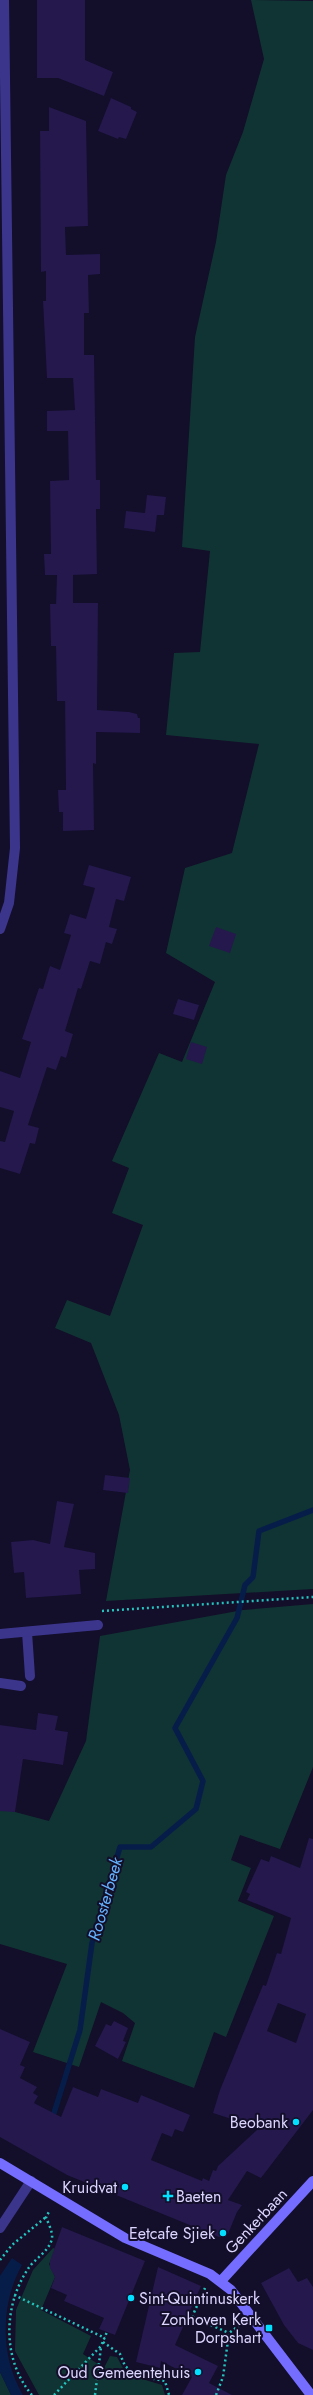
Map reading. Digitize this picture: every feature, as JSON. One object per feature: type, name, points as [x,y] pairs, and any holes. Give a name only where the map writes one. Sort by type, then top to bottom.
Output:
[{"type":"street","points":[[0,929],[9,903],[15,848],[2,68],[4,0]]},
{"type":"street","points":[[0,1634],[98,1626]]},
{"type":"street","points":[[27,1632],[30,1676]]},
{"type":"street","points":[[0,1684],[21,1686]]},
{"type":"street","points":[[0,2163],[126,2238],[210,2274],[221,2281],[247,2311],[311,2395]]},
{"type":"street","points":[[0,2228],[31,2181]]},
{"type":"street","name":"Genkerbaan","points":[[221,2281],[313,2181]]},
{"type":"path","points":[[100,1611],[313,1597]]},
{"type":"path","points":[[0,2260],[12,2245],[46,2217],[58,2197]]},
{"type":"path","points":[[32,2395],[15,2366],[11,2350],[10,2325],[14,2295],[29,2267],[49,2246],[52,2237],[46,2217]]},
{"type":"path","points":[[192,2317],[210,2274]]},
{"type":"path","points":[[14,2295],[105,2338]]},
{"type":"path","points":[[188,2315],[229,2333],[223,2377],[216,2395]]},
{"type":"path","points":[[54,2395],[101,2346],[107,2332]]},
{"type":"path","points":[[103,2342],[120,2354],[125,2366],[138,2376],[165,2381],[169,2395]]},
{"type":"path","points":[[95,2395],[101,2346]]},
{"type":"green space","points":[[251,0],[313,1],[313,1589],[106,1601],[130,1470],[119,1415],[91,1343],[55,1328],[67,1300],[110,1316],[143,1225],[112,1213],[129,1168],[112,1161],[159,1053],[182,1062],[215,982],[166,953],[185,868],[232,853],[259,744],[166,735],[174,653],[200,652],[210,551],[182,547],[195,337],[216,242],[226,175],[243,132],[264,59]]},
{"type":"green space","points":[[313,1604],[313,1767],[280,1849],[240,1835],[231,1860],[251,1868],[238,1901],[274,1916],[226,2037],[214,2032],[194,2088],[122,2061],[135,2023],[123,2013],[101,2002],[79,2067],[33,2052],[67,1964],[0,1944],[0,1808],[49,1821],[86,1741],[100,1636],[243,1610]]},
{"type":"green space","points":[[53,2248],[56,2249],[49,2264],[55,2277],[41,2310],[91,2336],[83,2354],[104,2368],[110,2356],[117,2357],[126,2374],[162,2385],[165,2395],[39,2395],[15,2351],[16,2310],[33,2270]]},
{"type":"green space","points":[[0,2372],[11,2395],[0,2395]]},
{"type":"water","points":[[12,2258],[22,2265],[10,2296],[6,2330],[7,2347],[15,2380],[23,2395],[11,2395],[0,2372],[0,2276]]},
{"type":"building","points":[[37,0],[85,0],[85,60],[113,72],[104,96],[58,78],[37,78]]},
{"type":"building","points":[[111,98],[131,107],[131,109],[137,112],[126,139],[119,137],[118,139],[98,131]]},
{"type":"building","points":[[49,107],[86,121],[88,226],[65,227],[66,255],[100,254],[100,274],[88,275],[89,313],[84,313],[84,355],[94,355],[96,480],[100,480],[100,509],[96,509],[97,574],[73,575],[73,603],[98,603],[97,710],[129,712],[137,714],[138,718],[140,718],[140,733],[96,732],[96,764],[93,763],[94,830],[63,831],[63,812],[59,812],[58,790],[66,790],[65,701],[57,701],[56,646],[51,646],[50,604],[56,604],[57,575],[45,575],[44,554],[51,554],[50,481],[69,480],[68,431],[47,431],[47,411],[75,410],[73,378],[47,378],[43,301],[46,301],[46,271],[41,272],[40,131],[49,131]]},
{"type":"building","points":[[147,495],[166,497],[164,515],[157,515],[155,532],[124,528],[126,511],[145,513]]},
{"type":"building","points":[[89,865],[131,877],[124,901],[116,899],[109,927],[117,929],[112,944],[106,942],[100,964],[90,961],[81,989],[78,988],[65,1031],[73,1034],[66,1058],[61,1056],[56,1070],[47,1067],[28,1125],[39,1128],[35,1144],[30,1143],[20,1174],[0,1168],[0,1141],[5,1142],[14,1111],[0,1107],[0,1071],[20,1078],[31,1042],[22,1039],[39,988],[43,989],[50,966],[60,970],[71,935],[64,933],[70,914],[86,919],[95,888],[83,885]]},
{"type":"building","points":[[216,927],[236,934],[230,953],[209,946]]},
{"type":"building","points":[[178,999],[199,1005],[194,1020],[173,1014]]},
{"type":"building","points":[[191,1042],[207,1047],[202,1064],[186,1059]]},
{"type":"building","points":[[105,1475],[130,1478],[128,1493],[103,1490]]},
{"type":"building","points":[[57,1501],[74,1504],[64,1547],[95,1553],[95,1569],[79,1570],[81,1594],[26,1598],[24,1572],[14,1573],[11,1542],[33,1540],[50,1544]]},
{"type":"building","points":[[38,1713],[58,1716],[55,1730],[68,1732],[63,1765],[23,1759],[15,1812],[0,1811],[0,1725],[36,1730]]},
{"type":"building","points":[[309,1838],[313,1839],[313,2110],[261,2178],[247,2171],[228,2200],[242,2205],[237,2212],[228,2234],[219,2237],[67,2175],[0,2137],[0,2029],[30,2042],[20,2065],[25,2067],[20,2078],[37,2087],[33,2093],[38,2096],[34,2103],[61,2117],[73,2087],[98,2097],[101,2089],[138,2103],[141,2095],[190,2115],[183,2132],[175,2129],[172,2137],[162,2133],[151,2160],[202,2181],[203,2178],[209,2181],[213,2170],[216,2171],[218,2166],[259,2128],[213,2113],[220,2090],[263,1985],[266,1986],[277,1953],[281,1954],[291,1918],[247,1900],[250,1894],[246,1892],[261,1859],[269,1862],[271,1856],[300,1868]],"holes":[[[278,2003],[306,2014],[296,2043],[267,2031]]]},
{"type":"building","points":[[114,2021],[128,2028],[123,2041],[126,2042],[118,2059],[95,2046],[106,2024],[111,2026]]},
{"type":"building","points":[[62,2227],[145,2261],[115,2335],[99,2329],[104,2318],[64,2301],[67,2295],[51,2288],[55,2277],[50,2268],[50,2261]]},
{"type":"building","points":[[158,2267],[201,2286],[175,2345],[218,2366],[209,2383],[232,2395],[182,2395],[192,2377],[161,2361],[160,2368],[136,2362]]},
{"type":"building","points":[[289,2268],[298,2282],[307,2278],[313,2287],[313,2350],[298,2343],[284,2325],[261,2283]]},
{"type":"waterway","name":"Roosterbeek","points":[[54,2113],[80,2030],[92,1943],[120,1847],[151,1847],[196,1809],[203,1781],[175,1728],[237,1618],[245,1585],[253,1577],[259,1531],[313,1510]]},
{"type":"place","name":"Beobank","points":[[296,2122]]},
{"type":"place","name":"Kruidvat","points":[[125,2187]]},
{"type":"place","name":"Baeten","points":[[168,2196]]},
{"type":"place","name":"Eetcafe Sjiek","points":[[223,2233]]},
{"type":"place","name":"Sint-Quintinuskerk","points":[[131,2298]]},
{"type":"place","name":"Zonhoven Kerk Dorpshart","points":[[269,2328]]},
{"type":"place","name":"Oud Gemeentehuis","points":[[198,2372]]}]
